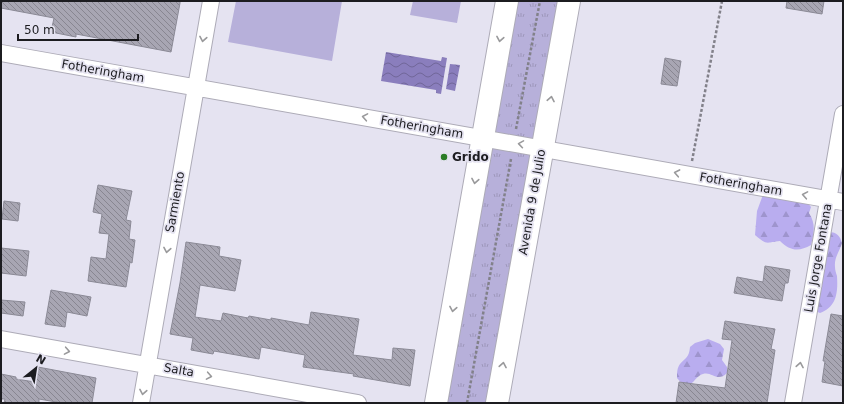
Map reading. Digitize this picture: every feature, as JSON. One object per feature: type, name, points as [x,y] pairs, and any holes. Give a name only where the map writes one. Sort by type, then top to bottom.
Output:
[{"type":"main road","points":[[436,403],[507,1]]},
{"type":"main road","name":"Avenida 9 de Julio","points":[[497,403],[569,1]]},
{"type":"street","name":"Sarmiento","points":[[141,403],[211,1]]},
{"type":"street","name":"Fotheringham","points":[[1,53],[836,200]]},
{"type":"street","name":"Luis Jorge Fontana","points":[[793,403],[836,200],[843,114]]},
{"type":"street","name":"Salta","points":[[1,339],[358,403]]},
{"type":"path","points":[[467,403],[540,1]]},
{"type":"path","points":[[689,175],[722,1]]},
{"type":"green space","points":[[236,1],[342,1],[332,61],[228,42]]},
{"type":"green space","points":[[413,1],[461,1],[457,23],[410,15]]},
{"type":"green space","points":[[517,1],[561,1],[489,403],[445,403]]},
{"type":"green space","points":[[764,192],[807,202],[811,207],[809,213],[814,225],[811,245],[802,249],[791,249],[780,241],[769,243],[764,242],[755,235],[757,211]]},
{"type":"green space","points":[[829,232],[838,235],[842,243],[835,263],[837,293],[830,307],[820,313],[813,310]]},
{"type":"green space","points":[[708,339],[720,344],[724,349],[722,360],[727,367],[727,373],[720,377],[703,374],[692,383],[684,386],[677,378],[679,366],[688,355],[690,347],[695,343]]},
{"type":"water","points":[[386,52],[441,61],[442,57],[447,58],[441,94],[436,93],[436,90],[381,81]]},
{"type":"water","points":[[450,64],[460,65],[455,91],[446,89]]},
{"type":"building","points":[[1,1],[180,1],[180,3],[171,52],[76,34],[76,37],[51,32],[54,18],[1,8]]},
{"type":"building","points":[[787,1],[824,1],[822,14],[786,8]]},
{"type":"building","points":[[665,58],[681,61],[677,86],[661,84]]},
{"type":"building","points":[[98,185],[132,191],[126,220],[131,221],[129,239],[135,240],[132,263],[130,262],[126,287],[88,281],[91,257],[106,259],[109,234],[99,233],[102,214],[93,212]]},
{"type":"building","points":[[4,201],[20,203],[18,221],[2,219]]},
{"type":"building","points":[[186,242],[220,247],[219,256],[241,260],[235,291],[200,285],[195,317],[221,321],[223,313],[248,318],[249,316],[271,320],[271,318],[309,325],[311,312],[359,319],[353,355],[392,360],[393,348],[415,350],[410,386],[353,376],[354,374],[303,367],[305,355],[261,347],[259,359],[214,351],[213,354],[191,350],[193,338],[170,334]]},
{"type":"building","points":[[1,248],[29,251],[26,276],[1,273]]},
{"type":"building","points":[[765,266],[790,270],[788,283],[785,283],[782,301],[734,293],[737,277],[763,282]]},
{"type":"building","points":[[51,290],[91,297],[87,316],[67,312],[65,327],[45,324]]},
{"type":"building","points":[[1,300],[25,302],[23,316],[1,313]]},
{"type":"building","points":[[831,314],[843,316],[843,386],[822,382],[825,361],[823,361]]},
{"type":"building","points":[[725,321],[775,329],[771,349],[775,350],[767,403],[676,403],[679,382],[725,388],[732,340],[722,339]]},
{"type":"building","points":[[38,367],[96,378],[92,403],[62,403],[39,399],[39,403],[4,403],[5,399],[1,399],[1,374],[16,377],[16,379],[35,382]]},
{"type":"place","name":"Grido","points":[[444,157]]}]
